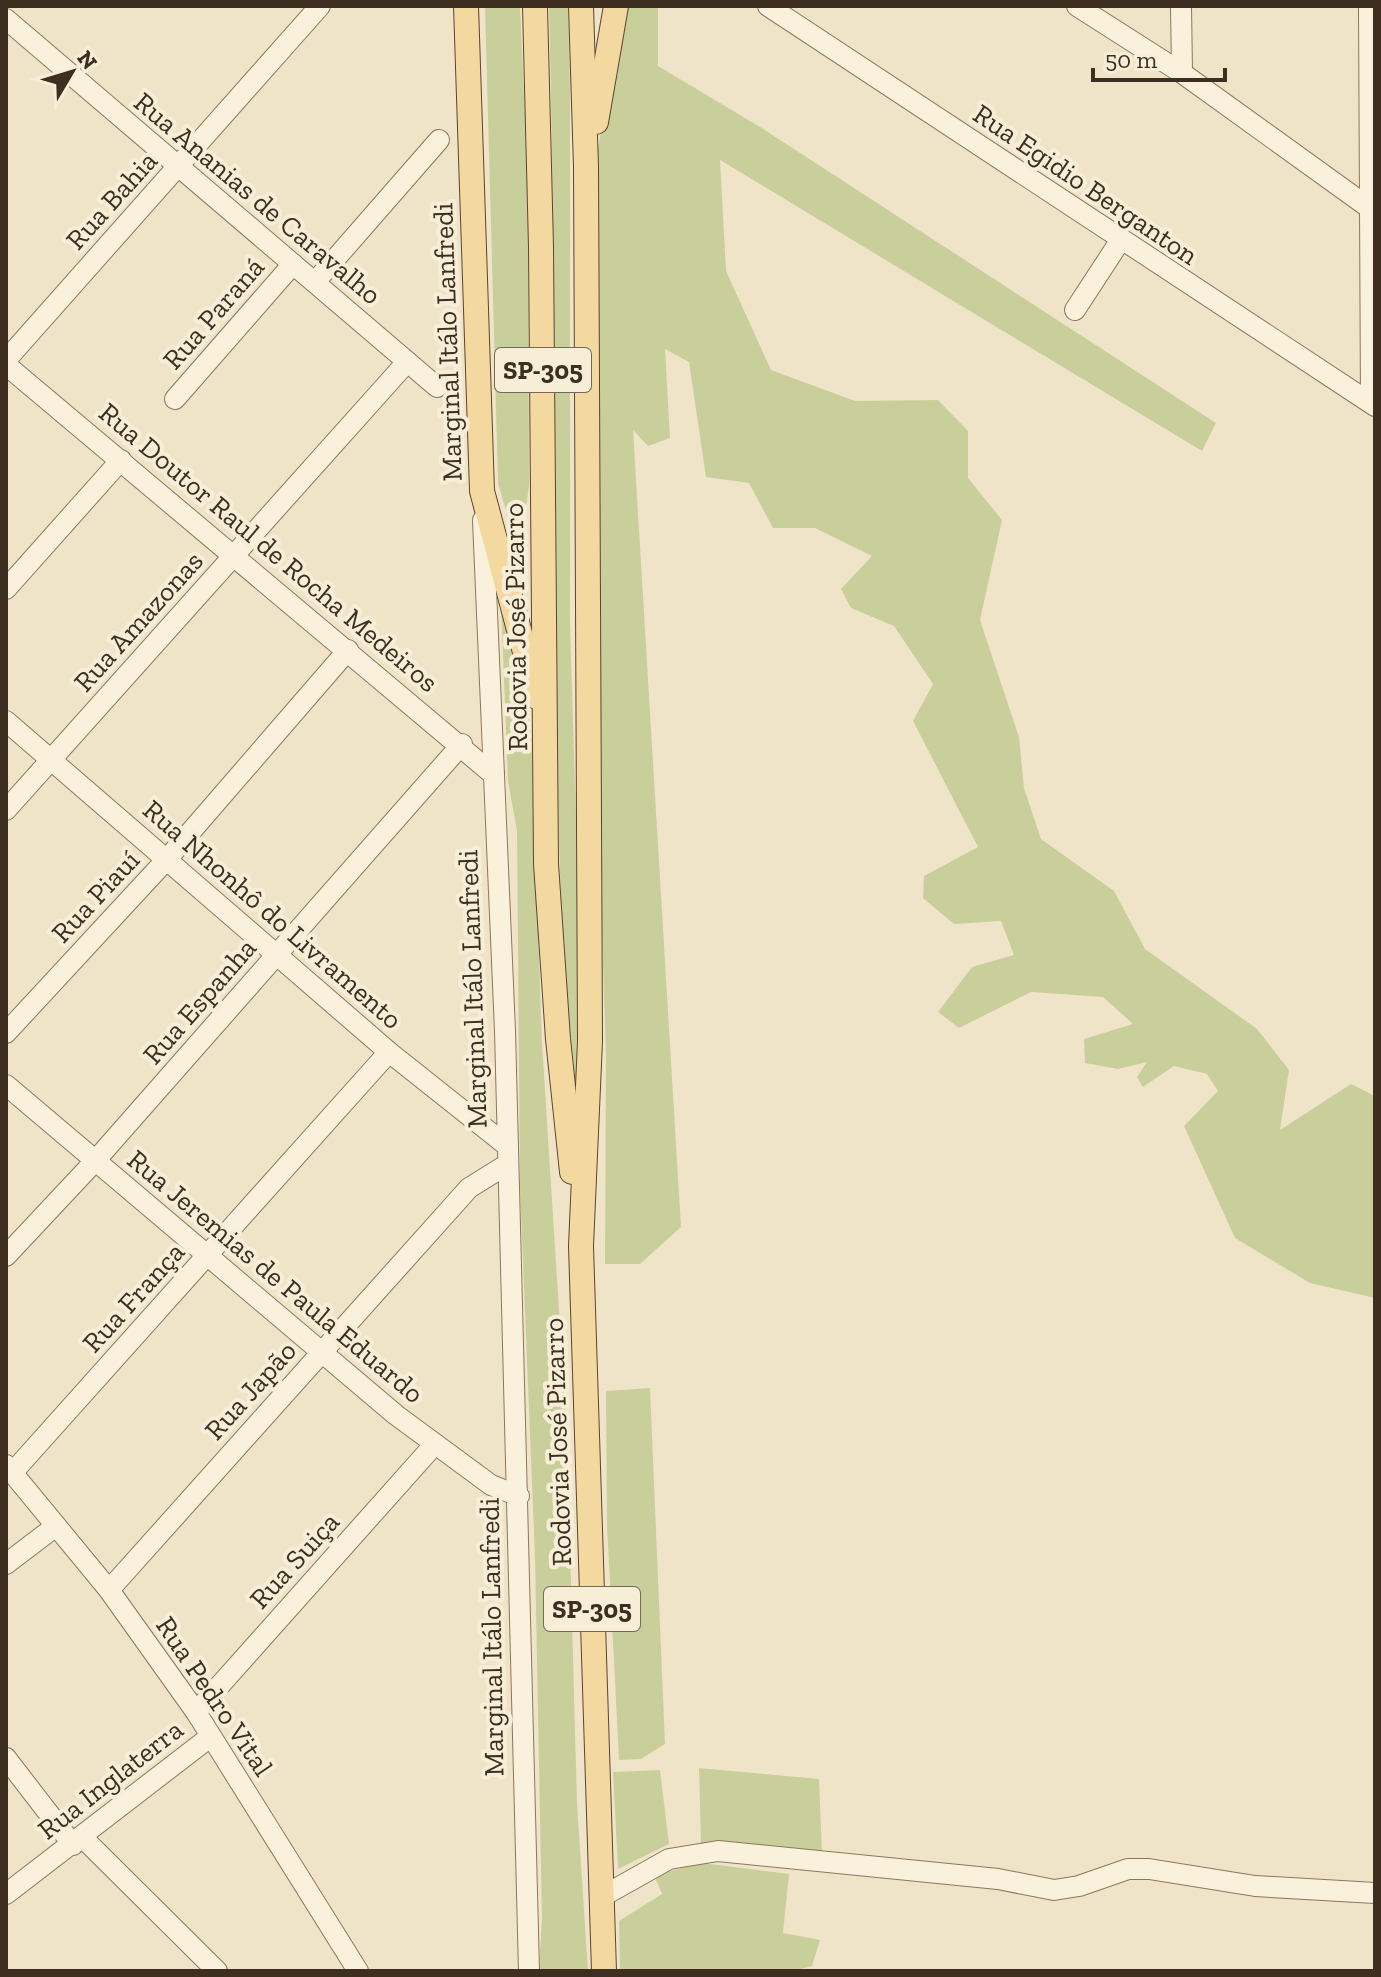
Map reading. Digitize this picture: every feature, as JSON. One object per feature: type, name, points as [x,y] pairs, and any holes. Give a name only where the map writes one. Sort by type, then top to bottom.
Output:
[{"type":"main road","name":"Marginal Itálo Lanfredi","points":[[466,6],[482,491]]},
{"type":"main road","name":"Rodovia José Pizarro","points":[[535,6],[546,864],[555,1007],[581,1246],[604,1971]]},
{"type":"main road","name":"Rodovia José Pizarro","points":[[581,6],[586,167],[590,1041],[581,1246]]},
{"type":"main road","points":[[586,167],[616,6]]},
{"type":"main road","points":[[482,491],[546,734]]},
{"type":"street","name":"Rua Bahia","points":[[6,362],[320,6]]},
{"type":"street","name":"Rua Egidio Berganton","points":[[768,6],[1120,241],[1373,404]]},
{"type":"street","points":[[1077,6],[1182,73],[1372,209]]},
{"type":"street","points":[[1181,6],[1182,73]]},
{"type":"street","points":[[1369,6],[1373,404]]},
{"type":"street","name":"Rua Ananias de Caravalho","points":[[6,19],[437,387]]},
{"type":"street","points":[[315,282],[439,140]]},
{"type":"street","points":[[1075,310],[1120,241]]},
{"type":"street","name":"Rua Paraná","points":[[175,399],[293,264]]},
{"type":"street","name":"Rua Doutor Raul de Rocha Medeiros","points":[[6,362],[462,744],[494,775]]},
{"type":"street","name":"Rua Amazonas","points":[[6,810],[407,362]]},
{"type":"street","points":[[6,589],[121,460]]},
{"type":"street","name":"Marginal Itálo Lanfredi","points":[[482,491],[505,1031],[529,1971]]},
{"type":"street","name":"Rua Piauí","points":[[6,1033],[168,858],[348,650]]},
{"type":"street","name":"Rua Nhonhô do Livramento","points":[[6,721],[278,953],[506,1155]]},
{"type":"street","name":"Rua Espanha","points":[[6,1256],[95,1161],[462,744]]},
{"type":"street","name":"Rua França","points":[[9,1468],[208,1257],[389,1052]]},
{"type":"street","name":"Rua Jeremias de Paula Eduardo","points":[[6,1085],[320,1353],[434,1445],[491,1485],[519,1496]]},
{"type":"street","name":"Rua Japão","points":[[109,1590],[469,1188],[506,1155]]},
{"type":"street","name":"Rua Suiça","points":[[196,1712],[434,1445]]},
{"type":"street","name":"Rua Pedro Vital","points":[[9,1468],[109,1590],[196,1712],[358,1971]]},
{"type":"street","points":[[6,1564],[56,1526]]},
{"type":"street","name":"Rua Inglaterra","points":[[6,1894],[210,1737]]},
{"type":"street","points":[[6,1758],[78,1841],[217,1971]]},
{"type":"street","points":[[603,1896],[669,1859],[718,1851],[998,1879],[1054,1890],[1079,1886],[1128,1869],[1149,1869],[1255,1886],[1375,1893]]},
{"type":"green space","points":[[485,6],[520,6],[528,179],[529,486],[525,514],[509,521],[498,483]]},
{"type":"green space","points":[[549,6],[568,6],[570,626],[581,977],[577,1110],[565,984],[557,773]]},
{"type":"green space","points":[[623,6],[658,6],[658,66],[760,127],[1216,423],[1202,451],[720,160],[726,271],[771,370],[855,401],[938,400],[968,431],[968,478],[1002,520],[980,620],[1019,737],[1024,788],[1041,839],[1114,891],[1145,949],[1257,1029],[1289,1070],[1280,1130],[1351,1084],[1375,1096],[1375,1298],[1310,1283],[1235,1238],[1184,1126],[1218,1091],[1207,1074],[1174,1066],[1143,1087],[1137,1077],[1147,1062],[1118,1069],[1085,1063],[1084,1039],[1133,1024],[1103,997],[1031,992],[959,1028],[938,1012],[972,967],[1014,955],[1001,921],[954,924],[923,898],[924,876],[978,847],[913,721],[933,684],[894,626],[851,608],[841,589],[872,556],[815,528],[773,528],[749,483],[706,477],[689,362],[665,349],[670,438],[648,446],[633,430],[681,1227],[640,1264],[605,1264],[606,1055],[597,779],[594,172]]},
{"type":"green space","points":[[500,578],[514,633],[531,732],[542,1043],[567,1436],[577,1803],[588,1971],[539,1971],[542,1919],[535,1558],[520,1188],[517,831],[508,781]]},
{"type":"green space","points":[[650,1388],[665,1744],[641,1759],[619,1760],[607,1525],[606,1391]]},
{"type":"green space","points":[[699,1768],[819,1779],[822,1853],[701,1843]]},
{"type":"green space","points":[[660,1770],[669,1844],[618,1869],[613,1772]]},
{"type":"green space","points":[[702,1863],[789,1874],[783,1933],[820,1940],[812,1966],[793,1971],[620,1971],[619,1921],[662,1894],[654,1875]]}]
